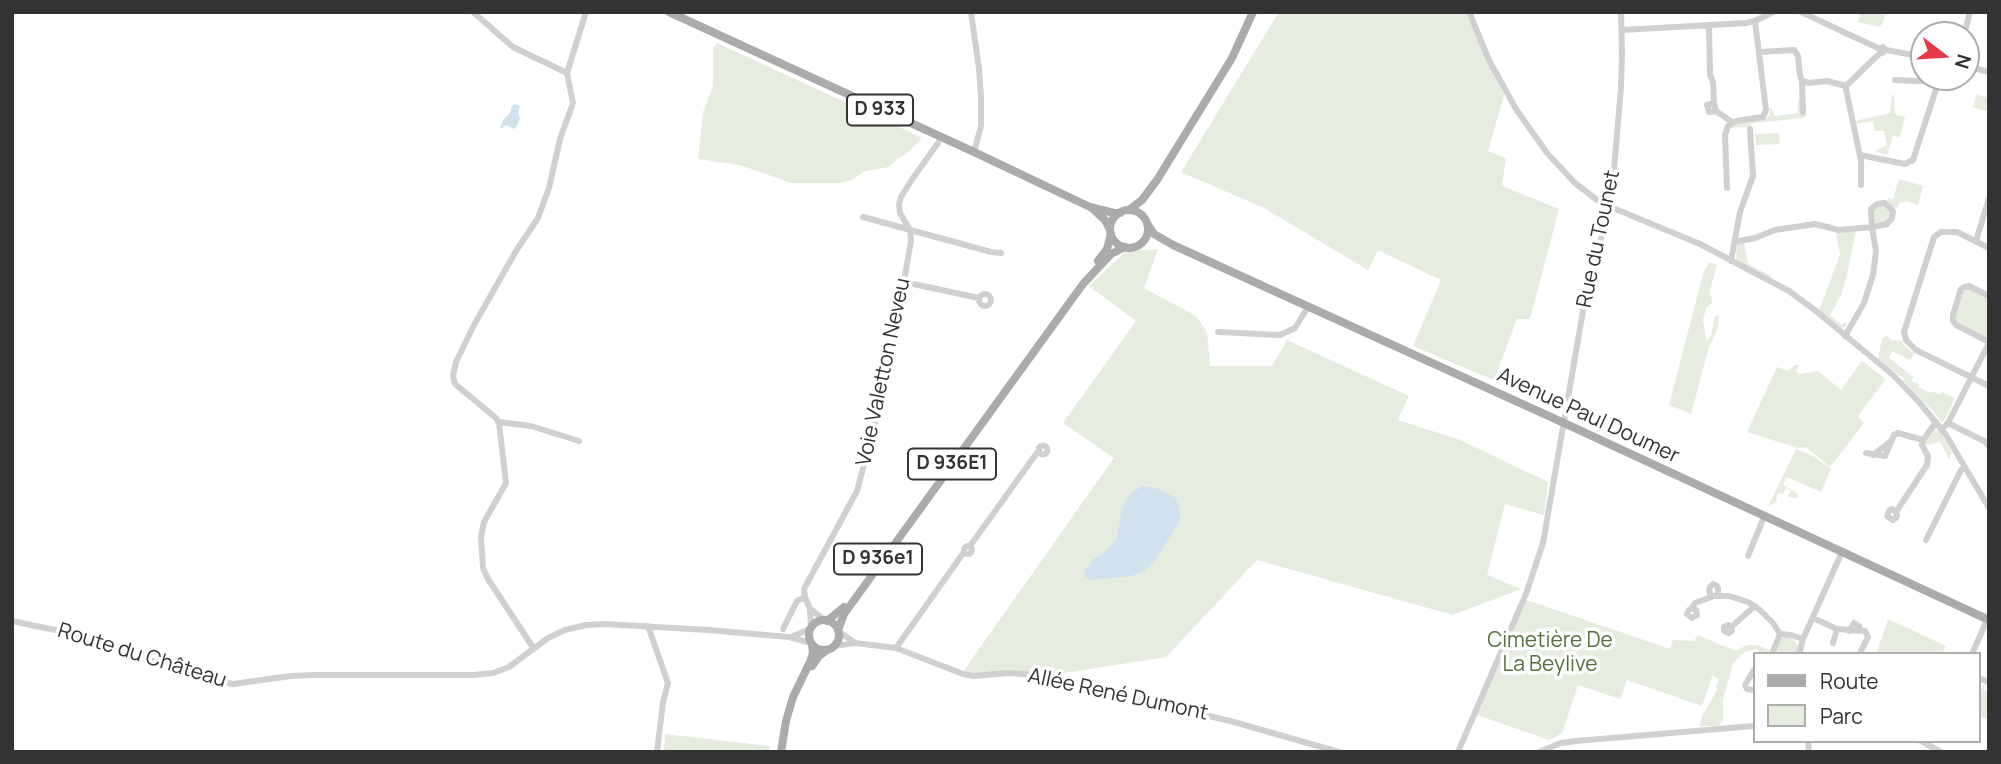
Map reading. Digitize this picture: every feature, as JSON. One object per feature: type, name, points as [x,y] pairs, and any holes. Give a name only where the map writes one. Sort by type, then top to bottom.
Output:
[{"type":"main road","name":"D 933","points":[[669,12],[1090,208],[1105,220],[1111,232]]},
{"type":"main road","points":[[1173,245],[1152,241],[1125,247],[1116,243],[1111,232],[1113,220],[1142,200],[1157,180],[1232,58],[1253,12]]},
{"type":"main road","points":[[1142,243],[1147,235],[1147,203],[1157,180]]},
{"type":"main road","name":"D 933","points":[[1090,208],[1114,213],[1124,211]]},
{"type":"main road","points":[[1124,211],[1141,214],[1154,234],[1173,245]]},
{"type":"main road","name":"D 936E1","points":[[926,494],[1068,298],[1107,249],[1111,232]]},
{"type":"main road","name":"Avenue Paul Doumer","points":[[1173,245],[1988,620]]},
{"type":"main road","name":"D 936E1","points":[[838,630],[844,614],[1083,284],[1111,254],[1125,247]]},
{"type":"main road","name":"D 936e1","points":[[826,621],[846,604],[926,494]]},
{"type":"main road","points":[[826,621],[838,630],[838,639],[814,663],[798,698],[783,752],[786,721],[793,696],[813,653],[809,636],[811,628],[817,622],[826,621]]},
{"type":"main road","points":[[812,644],[819,649],[830,648]]},
{"type":"street","points":[[473,12],[513,47],[567,73]]},
{"type":"street","points":[[534,649],[483,568],[481,537],[484,522],[506,483],[498,422],[455,384],[453,376],[474,325],[538,218],[549,188],[560,139],[573,103],[567,73],[586,12]]},
{"type":"street","points":[[971,12],[981,97],[981,126],[974,152]]},
{"type":"street","points":[[1469,12],[1503,89],[1533,135],[1575,183],[1600,203],[1680,235],[1789,291],[1893,375],[1937,422],[1989,508]]},
{"type":"street","name":"Rue du Tounet","points":[[1458,752],[1536,568],[1543,543],[1583,311],[1609,207],[1622,76],[1621,12]]},
{"type":"street","points":[[1622,30],[1755,21],[1773,12]]},
{"type":"street","points":[[1804,13],[1882,51],[1910,55]]},
{"type":"street","points":[[1727,188],[1725,135],[1728,126],[1732,122],[1765,115],[1755,21]]},
{"type":"street","points":[[1709,25],[1710,75],[1715,107],[1732,122]]},
{"type":"street","points":[[1760,52],[1794,50],[1798,56],[1802,81],[1803,112]]},
{"type":"street","points":[[1861,185],[1862,168],[1846,86],[1882,51]]},
{"type":"street","points":[[1895,80],[1910,80]]},
{"type":"street","points":[[1802,81],[1833,82],[1846,86]]},
{"type":"street","points":[[1860,155],[1905,164],[1913,160],[1935,91]]},
{"type":"street","points":[[1731,261],[1740,212],[1753,176],[1750,129]]},
{"type":"street","name":"Voie Valetton Neveu","points":[[783,629],[797,601],[805,597],[804,589],[808,579],[857,491],[892,351],[912,241],[899,204],[901,197],[937,145]]},
{"type":"street","points":[[1976,241],[1989,198]]},
{"type":"street","points":[[863,217],[991,253],[1001,253]]},
{"type":"street","points":[[1735,242],[1775,230],[1815,224],[1839,230],[1872,227],[1876,251],[1870,288],[1845,335]]},
{"type":"street","points":[[1989,248],[1957,232],[1941,232],[1934,237],[1904,332],[1906,340],[1916,350],[1989,386]]},
{"type":"street","points":[[904,282],[979,298]]},
{"type":"street","points":[[1942,429],[1948,423],[1989,342],[1953,321],[1961,289],[1969,286],[1989,296]]},
{"type":"street","points":[[1219,332],[1280,335],[1295,328],[1308,307]]},
{"type":"street","points":[[498,422],[531,426],[579,441]]},
{"type":"street","points":[[1896,512],[1927,465],[1928,456],[1922,445],[1923,440],[1937,422]]},
{"type":"street","points":[[1948,423],[1984,440],[1989,446]]},
{"type":"street","points":[[1870,454],[1885,456],[1894,435],[1898,433],[1923,440]]},
{"type":"street","points":[[897,648],[1039,450]]},
{"type":"street","points":[[1926,540],[1964,468]]},
{"type":"street","points":[[1748,556],[1764,517]]},
{"type":"street","points":[[1800,652],[1842,552]]},
{"type":"street","points":[[1692,608],[1695,603],[1714,596],[1729,596],[1755,606],[1766,614],[1780,634],[1803,639]]},
{"type":"street","points":[[789,637],[811,628],[810,609],[805,597]]},
{"type":"street","points":[[1731,627],[1755,606]]},
{"type":"street","points":[[810,609],[826,621]]},
{"type":"street","points":[[1813,618],[1837,629],[1860,629],[1867,633],[1868,637],[1861,651]]},
{"type":"street","points":[[1973,652],[1988,620]]},
{"type":"street","name":"Route du Château","points":[[12,621],[79,635],[211,681],[233,684],[313,675],[493,673],[509,667],[548,638],[586,625],[648,626],[789,637]]},
{"type":"street","points":[[648,626],[668,683],[657,752]]},
{"type":"street","points":[[1833,643],[1837,629]]},
{"type":"street","name":"Allée René Dumont","points":[[838,630],[855,643]]},
{"type":"street","points":[[1773,652],[1780,634]]},
{"type":"street","points":[[789,637],[812,644]]},
{"type":"street","name":"Allée René Dumont","points":[[830,648],[855,643],[897,648],[973,676],[1022,674],[1057,678],[1234,722],[1339,752]]},
{"type":"street","points":[[1752,680],[1746,681],[1746,687],[1752,690]]},
{"type":"street","points":[[1539,752],[1561,743],[1576,741],[1752,726]]},
{"type":"green space","points":[[1279,12],[1465,12],[1504,95],[1488,151],[1506,158],[1502,186],[1559,209],[1530,319],[1517,319],[1494,380],[1413,346],[1441,280],[1378,250],[1368,270],[1264,208],[1181,172]]},
{"type":"green space","points":[[1861,12],[1885,15],[1881,27],[1858,22]]},
{"type":"green space","points":[[717,43],[921,137],[920,141],[889,167],[865,171],[852,180],[839,183],[791,183],[740,165],[698,159],[703,112],[713,86],[713,48]]},
{"type":"green space","points":[[1977,94],[1989,98],[1989,112],[1973,107]]},
{"type":"green space","points":[[1892,95],[1895,114],[1905,117],[1900,137],[1893,136],[1887,155],[1875,151],[1887,145],[1884,131],[1875,131],[1873,121],[1856,124],[1855,121],[1890,113]]},
{"type":"green space","points":[[1798,100],[1802,114],[1807,114],[1803,118],[1728,128],[1735,123],[1766,119],[1770,115],[1769,108],[1772,108],[1774,116],[1798,113]]},
{"type":"green space","points":[[1779,133],[1780,144],[1756,145],[1755,134]]},
{"type":"green space","points":[[1899,179],[1923,186],[1918,205],[1907,201],[1899,203],[1897,208],[1888,201],[1888,198],[1893,199]]},
{"type":"green space","points":[[1884,204],[1892,211],[1887,222],[1875,224],[1874,208]]},
{"type":"green space","points":[[1856,231],[1846,279],[1830,315],[1842,325],[1845,322],[1847,324],[1840,328],[1819,310],[1840,255],[1836,233]]},
{"type":"green space","points":[[1744,243],[1748,264],[1770,277],[1736,260],[1737,245]]},
{"type":"green space","points":[[1158,249],[1144,288],[1196,316],[1207,332],[1210,366],[1272,366],[1287,340],[1409,396],[1398,420],[1460,440],[1548,482],[1544,515],[1505,504],[1487,575],[1521,589],[1453,615],[1257,560],[1166,657],[1045,676],[963,674],[1114,458],[1063,423],[1136,321],[1089,286],[1126,251]]},
{"type":"green space","points":[[1709,262],[1717,265],[1710,290],[1712,303],[1706,308],[1703,320],[1706,341],[1711,336],[1715,316],[1719,315],[1718,328],[1709,347],[1691,414],[1669,405],[1703,274]]},
{"type":"green space","points":[[1969,289],[1989,299],[1989,339],[1954,321],[1963,291]]},
{"type":"green space","points":[[1887,336],[1891,340],[1902,341],[1915,354],[1910,360],[1892,351],[1889,358],[1913,377],[1912,381],[1919,384],[1918,387],[1955,398],[1944,421],[1941,422],[1904,379],[1878,359],[1882,338]]},
{"type":"green space","points":[[1862,361],[1886,379],[1858,416],[1864,423],[1830,467],[1806,447],[1798,448],[1747,432],[1777,367],[1788,371],[1799,365],[1796,371],[1800,374],[1818,371],[1841,390]]},
{"type":"green space","points":[[1935,429],[1941,433],[1952,453],[1949,459],[1940,442],[1926,445],[1925,442]]},
{"type":"green space","points":[[1796,449],[1815,457],[1831,469],[1821,492],[1787,477],[1783,485],[1798,496],[1796,499],[1788,496],[1791,491],[1786,488],[1783,494],[1779,492],[1776,499],[1778,500],[1768,508]]},
{"type":"green space","name":"Cimetière De La Beylive","points":[[1527,600],[1670,649],[1673,640],[1694,641],[1698,635],[1735,651],[1747,645],[1757,645],[1770,650],[1745,652],[1733,663],[1723,700],[1723,719],[1719,726],[1700,726],[1702,716],[1717,690],[1719,679],[1713,676],[1715,668],[1702,706],[1627,680],[1620,699],[1578,685],[1562,733],[1549,740],[1477,715]]},
{"type":"green space","points":[[1888,619],[1946,646],[1943,652],[1877,652]]},
{"type":"green space","points":[[1790,637],[1794,640],[1799,647],[1798,652],[1774,652],[1781,639]]},
{"type":"green space","points":[[1984,683],[1984,690],[1989,692],[1989,719],[1980,717],[1980,694]]},
{"type":"green space","points":[[665,734],[770,746],[769,752],[664,752]]},
{"type":"water","points":[[515,104],[520,106],[518,124],[514,129],[506,125],[500,128],[503,120]]},
{"type":"water","points":[[1143,486],[1159,489],[1176,498],[1181,519],[1155,561],[1143,572],[1131,576],[1090,580],[1085,577],[1085,571],[1092,560],[1106,551],[1117,538],[1122,507],[1131,493]]}]
